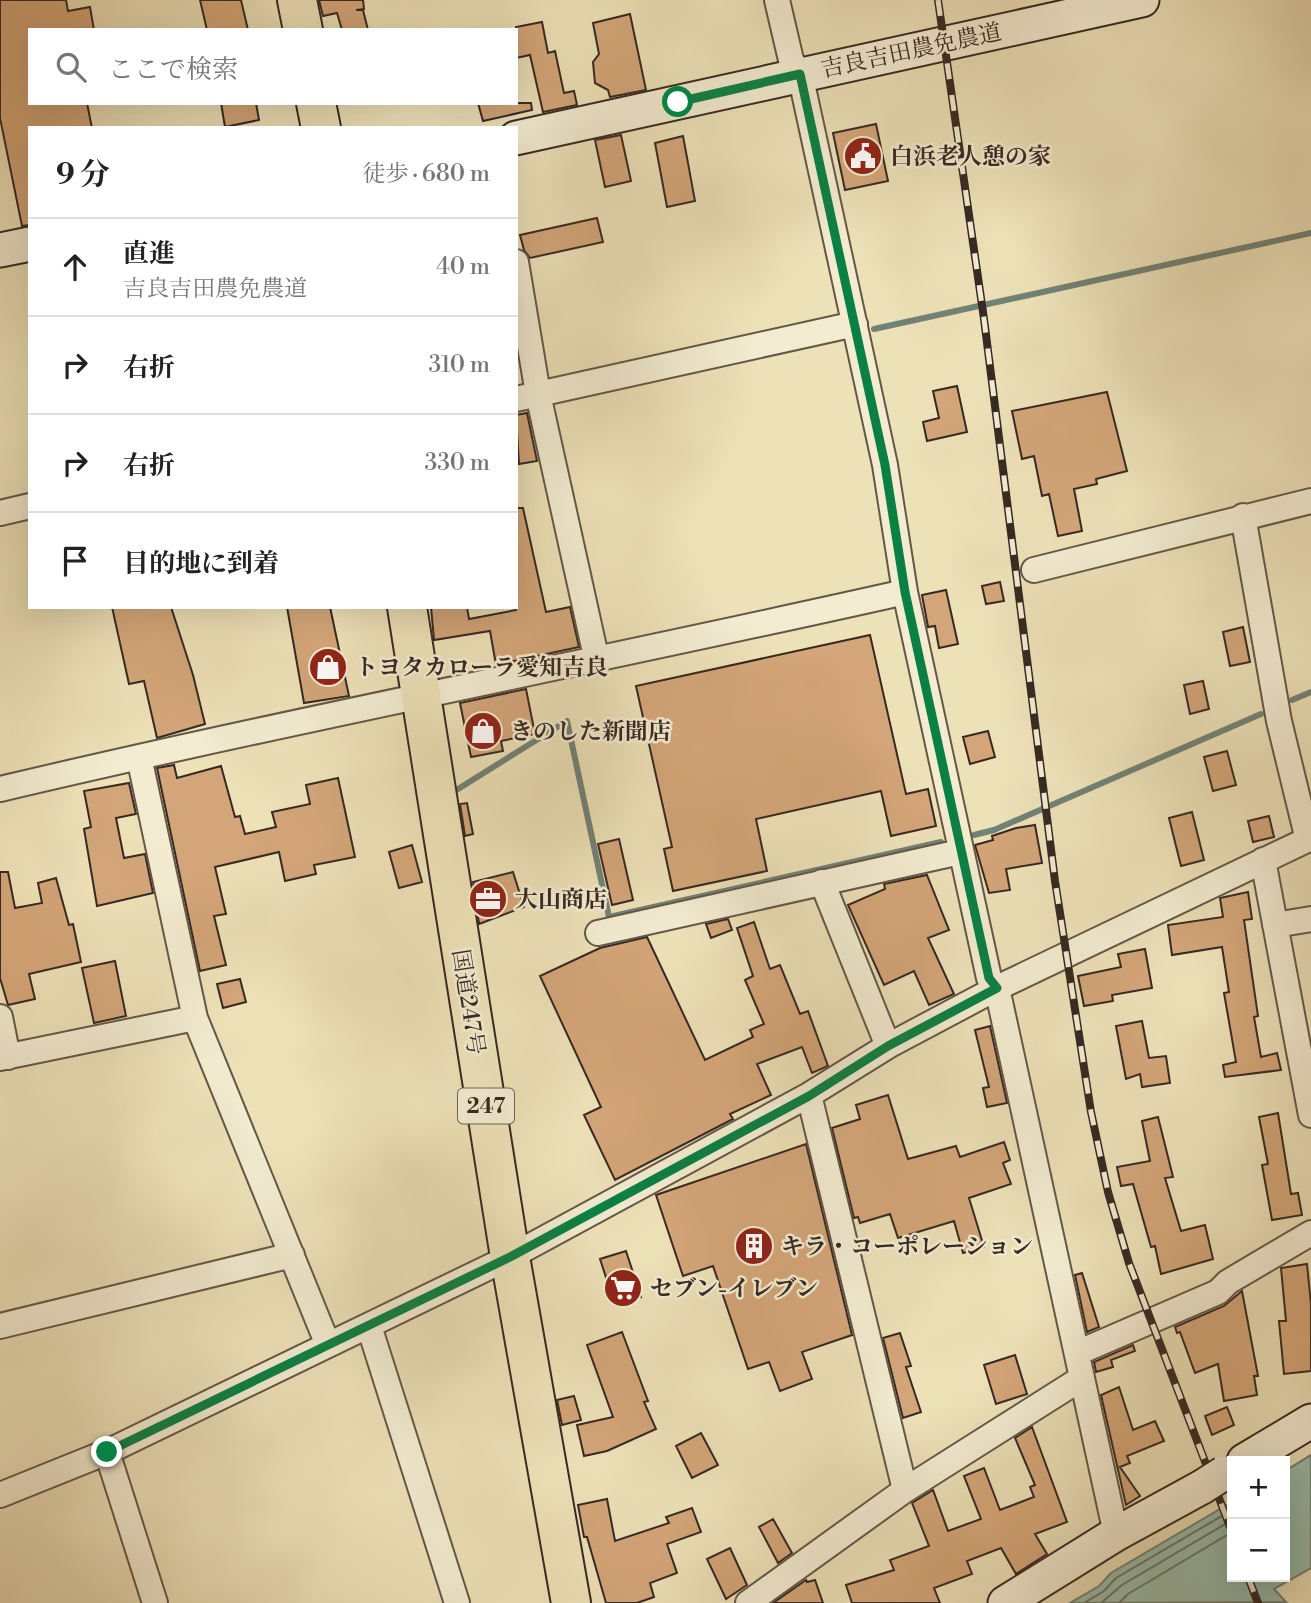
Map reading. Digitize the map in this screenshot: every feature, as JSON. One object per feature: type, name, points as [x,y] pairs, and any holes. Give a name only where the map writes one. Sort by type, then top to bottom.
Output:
[{"type":"highway","points":[[297,0],[303,28]]},
{"type":"highway","points":[[316,105],[321,126]]},
{"type":"highway","name":"国道247号","points":[[407,609],[510,1257],[571,1603]]},
{"type":"street","points":[[777,0],[791,60],[800,74],[885,465],[905,592],[960,852],[989,978],[997,988],[1116,1534]]},
{"type":"street","name":"吉良吉田農免農道","points":[[944,43],[1142,0]]},
{"type":"street","points":[[800,74],[944,43]]},
{"type":"street","name":"吉良吉田農免農道","points":[[518,138],[800,74]]},
{"type":"street","points":[[0,250],[28,244]]},
{"type":"street","points":[[518,286],[527,396],[597,661]]},
{"type":"street","points":[[527,396],[855,324]]},
{"type":"street","points":[[1034,570],[1311,501]]},
{"type":"street","points":[[0,513],[28,506]]},
{"type":"street","points":[[0,1496],[107,1452],[510,1257],[809,1096],[888,1046],[997,988],[1309,839],[1279,721],[1243,516]]},
{"type":"street","points":[[0,789],[420,694],[597,661],[905,592]]},
{"type":"street","points":[[139,757],[195,1018],[328,1345]]},
{"type":"street","points":[[598,933],[960,852]]},
{"type":"street","points":[[1263,860],[1311,1115]]},
{"type":"street","points":[[822,882],[888,1046]]},
{"type":"street","points":[[1275,925],[1311,919]]},
{"type":"street","points":[[0,1017],[4,1057],[195,1018]]},
{"type":"street","points":[[809,1096],[905,1490]]},
{"type":"street","points":[[1077,1353],[1218,1292],[1228,1282],[1311,1233]]},
{"type":"street","points":[[0,1326],[292,1255]]},
{"type":"street","points":[[369,1326],[457,1603]]},
{"type":"street","points":[[748,1603],[905,1490],[1082,1378]]},
{"type":"street","points":[[1005,1603],[1116,1534],[1311,1421]]},
{"type":"street","points":[[107,1452],[155,1603]]},
{"type":"water","points":[[1311,1455],[1311,1568],[1290,1580],[1290,1519],[1290,1468]]},
{"type":"water","points":[[1227,1505],[1227,1582],[1286,1582],[1274,1589],[1286,1602],[1070,1603],[1099,1586],[1111,1573]]},
{"type":"building","points":[[0,0],[66,0],[68,11],[90,7],[94,28],[28,28],[28,105],[87,105],[92,126],[28,126],[28,225],[22,226],[0,118]]},
{"type":"building","points":[[200,0],[241,0],[248,28],[207,28]]},
{"type":"building","points":[[319,0],[363,0],[364,9],[356,10],[363,10],[368,28],[341,28],[337,13],[323,16]]},
{"type":"building","points":[[630,14],[646,90],[610,97],[608,90],[595,83],[593,62],[599,54],[593,23]]},
{"type":"building","points":[[542,22],[548,53],[555,51],[564,93],[574,91],[577,105],[543,112],[530,55],[518,58],[516,27]]},
{"type":"building","points":[[531,103],[532,110],[483,121],[479,105]]},
{"type":"building","points":[[221,105],[256,105],[259,120],[225,126]]},
{"type":"building","name":"白浜老人憩の家","points":[[876,124],[888,181],[845,190],[833,133]]},
{"type":"building","points":[[621,135],[631,181],[605,187],[595,140]]},
{"type":"building","points":[[683,136],[695,201],[667,207],[655,143]]},
{"type":"building","points":[[597,218],[603,242],[530,258],[524,250],[520,235]]},
{"type":"building","points":[[957,386],[967,432],[927,441],[923,422],[939,418],[933,391]]},
{"type":"building","points":[[1107,392],[1127,471],[1096,479],[1097,484],[1074,489],[1082,531],[1058,536],[1049,494],[1042,496],[1034,456],[1022,459],[1012,411]]},
{"type":"building","points":[[527,413],[537,461],[519,464],[518,415]]},
{"type":"building","points":[[518,508],[523,508],[546,612],[570,607],[579,647],[496,665],[490,631],[434,640],[431,609],[467,609],[469,619],[516,610]]},
{"type":"building","points":[[1000,582],[1004,601],[986,604],[982,586]]},
{"type":"building","points":[[946,590],[958,644],[939,648],[935,626],[928,627],[922,595]]},
{"type":"building","points":[[112,609],[172,609],[193,675],[205,724],[157,738],[144,681],[129,684]]},
{"type":"building","points":[[287,609],[330,609],[349,696],[304,703]]},
{"type":"building","points":[[1243,627],[1250,662],[1230,666],[1223,632]]},
{"type":"building","points":[[870,635],[906,794],[928,789],[936,826],[891,836],[881,791],[756,819],[767,871],[673,891],[664,849],[672,847],[636,686]]},
{"type":"building","points":[[1203,681],[1209,709],[1190,714],[1184,685]]},
{"type":"building","points":[[526,689],[535,734],[501,741],[503,751],[471,757],[460,703]]},
{"type":"building","points":[[988,731],[995,757],[970,764],[963,737]]},
{"type":"building","points":[[1227,751],[1236,785],[1213,791],[1204,757]]},
{"type":"building","points":[[174,765],[177,778],[221,766],[235,817],[240,816],[245,834],[276,827],[272,812],[310,804],[306,785],[338,778],[355,857],[314,865],[316,874],[285,881],[279,852],[215,867],[226,914],[214,916],[226,965],[200,971],[157,768]]},
{"type":"building","points":[[129,783],[136,814],[116,818],[124,858],[145,854],[153,893],[97,906],[84,829],[91,827],[84,791]]},
{"type":"building","points":[[467,803],[473,834],[465,836],[460,804]]},
{"type":"building","points":[[1192,812],[1204,860],[1181,866],[1169,818]]},
{"type":"building","points":[[1269,816],[1274,837],[1253,842],[1248,821]]},
{"type":"building","points":[[1035,825],[1042,863],[1006,869],[1010,890],[989,893],[975,845],[993,840],[992,836],[1016,828]]},
{"type":"building","points":[[619,839],[633,900],[612,905],[598,844]]},
{"type":"building","points":[[412,845],[422,882],[399,888],[389,852]]},
{"type":"building","points":[[0,872],[8,872],[15,908],[42,903],[38,883],[56,878],[69,925],[73,924],[81,962],[29,974],[35,999],[8,1005],[0,978]]},
{"type":"building","points":[[513,872],[524,907],[479,924],[473,882]]},
{"type":"building","points":[[927,875],[949,930],[928,938],[954,994],[929,1005],[914,971],[884,985],[848,905],[885,889],[884,884]]},
{"type":"building","points":[[1248,892],[1252,919],[1244,920],[1261,1057],[1277,1053],[1281,1070],[1225,1077],[1223,1065],[1236,1062],[1224,993],[1229,992],[1222,947],[1172,955],[1168,925],[1223,917],[1220,898]]},
{"type":"building","points":[[728,919],[732,930],[711,938],[706,924]]},
{"type":"building","points":[[754,922],[770,969],[780,965],[800,1014],[808,1011],[828,1066],[812,1073],[802,1047],[757,1064],[771,1095],[730,1114],[733,1119],[615,1180],[584,1115],[601,1107],[540,976],[600,948],[647,937],[705,1060],[753,1037],[750,1030],[764,1024],[745,980],[753,976],[737,928]]},
{"type":"building","points":[[1145,949],[1152,988],[1112,995],[1113,1001],[1084,1006],[1078,976],[1121,967],[1118,954]]},
{"type":"building","points":[[115,961],[126,1016],[94,1023],[82,968]]},
{"type":"building","points":[[240,979],[246,1002],[223,1008],[217,984]]},
{"type":"building","points":[[1142,1021],[1149,1058],[1166,1056],[1170,1083],[1142,1087],[1140,1074],[1126,1079],[1116,1026]]},
{"type":"building","points":[[990,1026],[1007,1103],[987,1107],[983,1088],[989,1087],[975,1030]]},
{"type":"building","points":[[888,1095],[908,1159],[956,1146],[960,1157],[1004,1142],[1010,1160],[1003,1163],[1011,1184],[969,1198],[984,1247],[963,1253],[954,1221],[898,1238],[890,1214],[860,1223],[858,1217],[854,1218],[832,1128],[860,1119],[856,1105]]},
{"type":"building","points":[[1278,1113],[1291,1194],[1298,1193],[1302,1215],[1272,1220],[1262,1165],[1268,1164],[1259,1117]]},
{"type":"building","points":[[1158,1117],[1173,1177],[1165,1178],[1181,1231],[1205,1225],[1213,1259],[1161,1274],[1155,1246],[1151,1247],[1133,1184],[1121,1186],[1117,1167],[1150,1161],[1142,1121]]},
{"type":"building","name":"キラ・コーポレーション","points":[[806,1144],[852,1335],[802,1352],[812,1379],[780,1391],[769,1362],[748,1369],[713,1266],[683,1276],[656,1195]]},
{"type":"building","points":[[626,1251],[641,1297],[615,1305],[600,1259]]},
{"type":"building","points":[[1307,1264],[1311,1304],[1311,1371],[1284,1374],[1279,1321],[1286,1321],[1281,1268]]},
{"type":"building","points":[[1082,1273],[1099,1327],[1087,1332],[1075,1275]]},
{"type":"building","points":[[1242,1291],[1258,1376],[1254,1376],[1257,1395],[1224,1401],[1218,1364],[1195,1373],[1180,1332],[1177,1333],[1175,1327],[1224,1306]]},
{"type":"building","points":[[622,1332],[648,1401],[644,1402],[656,1429],[607,1451],[584,1456],[577,1425],[613,1417],[587,1345]]},
{"type":"building","points":[[900,1333],[911,1366],[906,1367],[921,1412],[903,1418],[883,1338]]},
{"type":"building","points":[[1133,1345],[1135,1351],[1111,1360],[1113,1367],[1096,1372],[1094,1362]]},
{"type":"building","points":[[1015,1355],[1027,1394],[996,1404],[984,1365]]},
{"type":"building","points":[[1119,1387],[1133,1430],[1155,1421],[1164,1441],[1127,1456],[1130,1463],[1120,1467],[1140,1496],[1126,1505],[1101,1395]]},
{"type":"building","points":[[574,1396],[581,1420],[562,1425],[557,1400]]},
{"type":"building","points":[[1227,1407],[1234,1425],[1212,1435],[1205,1416]]},
{"type":"building","points":[[1032,1427],[1067,1522],[1035,1534],[1047,1554],[1016,1574],[1001,1548],[967,1561],[972,1574],[934,1588],[940,1603],[852,1603],[846,1585],[894,1570],[890,1560],[929,1546],[912,1503],[933,1490],[948,1531],[981,1519],[964,1476],[984,1468],[1000,1510],[1034,1497],[1030,1487],[1035,1485],[1015,1438]]},
{"type":"building","points":[[701,1433],[718,1465],[692,1478],[676,1446]]},
{"type":"building","points":[[607,1499],[615,1541],[669,1523],[666,1517],[692,1508],[701,1532],[667,1544],[677,1573],[650,1583],[654,1597],[637,1603],[606,1603],[587,1537],[584,1537],[578,1505]]},
{"type":"building","points":[[773,1519],[792,1553],[778,1563],[759,1527]]},
{"type":"building","points":[[730,1548],[747,1585],[726,1599],[707,1559]]},
{"type":"building","points":[[806,1580],[815,1580],[823,1603],[773,1603]]},
{"type":"waterway","points":[[874,329],[1311,233]]},
{"type":"waterway","points":[[1292,700],[1311,692]]},
{"type":"waterway","points":[[974,835],[994,830],[1261,714]]},
{"type":"waterway","points":[[450,794],[567,721],[609,917],[941,842]]},
{"type":"railway","points":[[938,0],[984,319],[1055,881],[1091,1112],[1108,1192],[1129,1263],[1227,1519]]},
{"type":"railway","points":[[1250,1582],[1258,1603]]},
{"type":"place","name":"白浜老人憩の家","points":[[863,156]]},
{"type":"place","name":"トヨタカローラ愛知吉良","points":[[328,667]]},
{"type":"place","name":"きのした新聞店","points":[[483,731]]},
{"type":"place","name":"大山商店","points":[[488,899]]},
{"type":"place","name":"キラ・コーポレーション","points":[[754,1246]]},
{"type":"place","name":"セブン-イレブン","points":[[623,1288]]},
{"type":"route","points":[[107,1452],[510,1257],[809,1096],[888,1046],[997,988],[989,978],[960,852],[905,592],[885,465],[800,74],[678,102]]}]
